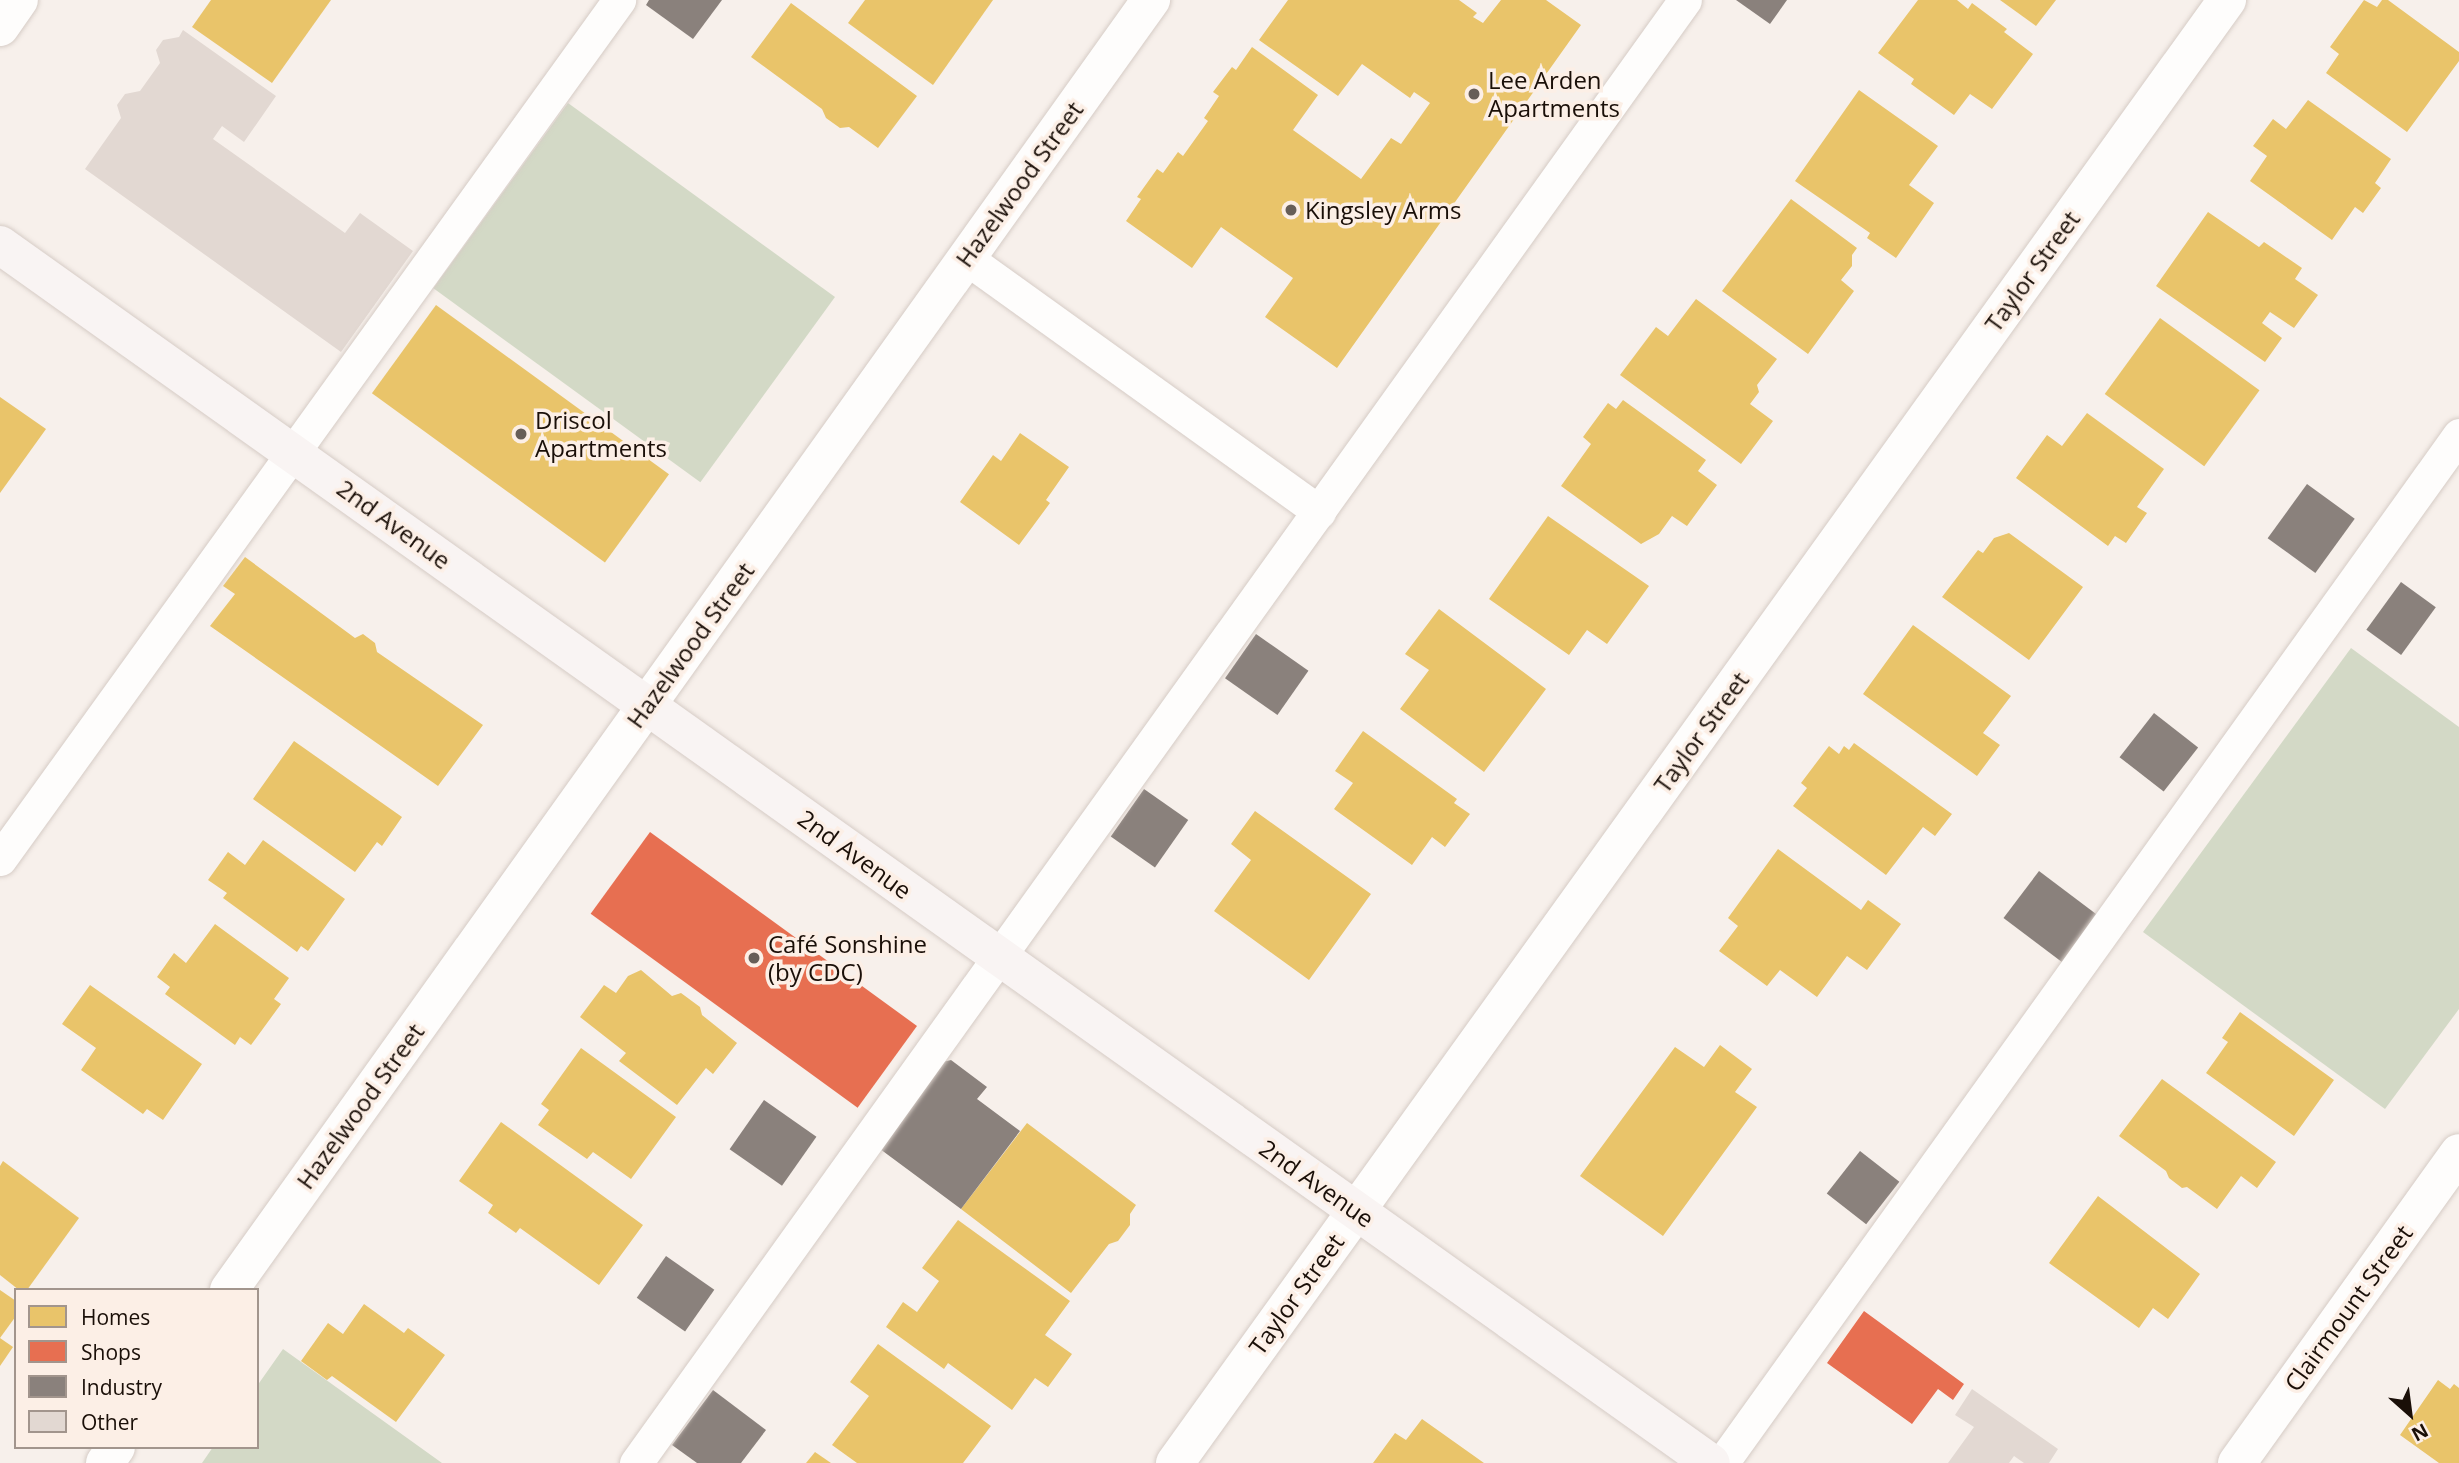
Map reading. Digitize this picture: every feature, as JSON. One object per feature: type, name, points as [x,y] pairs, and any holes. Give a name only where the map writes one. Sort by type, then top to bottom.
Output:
[{"type":"street","points":[[0,27],[19,0]]},
{"type":"street","name":"Hazelwood Street","points":[[230,1288],[1151,0]]},
{"type":"street","name":"Taylor Street","points":[[1175,1463],[2227,0]]},
{"type":"street","name":"2nd Avenue","points":[[0,244],[1711,1463]]},
{"type":"street","name":"Clairmount Street","points":[[2237,1463],[2459,1153]]},
{"type":"lane","points":[[0,859],[619,0]]},
{"type":"lane","points":[[636,1463],[1685,0]]},
{"type":"lane","points":[[966,258],[1319,512]]},
{"type":"lane","points":[[1722,1463],[2459,435]]},
{"type":"green space","points":[[568,103],[835,297],[700,482],[433,288]]},
{"type":"green space","points":[[2351,648],[2459,727],[2459,1009],[2385,1109],[2143,932]]},
{"type":"green space","points":[[283,1349],[442,1463],[202,1463],[212,1449],[259,1449],[259,1383]]},
{"type":"building: Homes","points":[[211,0],[331,0],[272,83],[192,27]]},
{"type":"building: Homes","points":[[865,0],[993,0],[933,85],[848,23]]},
{"type":"building: Homes","name":"Kingsley Arms","points":[[1288,0],[1459,0],[1477,13],[1473,17],[1483,23],[1501,0],[1546,0],[1581,25],[1337,368],[1265,317],[1293,278],[1221,227],[1192,268],[1126,221],[1141,199],[1137,197],[1157,169],[1163,173],[1178,152],[1183,156],[1208,121],[1204,118],[1219,96],[1213,92],[1232,67],[1236,70],[1252,47],[1318,95],[1293,130],[1361,179],[1391,138],[1401,144],[1430,103],[1414,92],[1410,98],[1362,64],[1338,96],[1259,40]]},
{"type":"building: Homes","points":[[1918,0],[1957,0],[1968,9],[1972,3],[2007,29],[2004,32],[2033,54],[1992,109],[1970,94],[1954,115],[1911,84],[1914,79],[1878,53]]},
{"type":"building: Homes","points":[[2000,0],[2056,0],[2036,26]]},
{"type":"building: Homes","points":[[2364,0],[2377,7],[2382,0],[2388,0],[2459,52],[2459,61],[2407,132],[2326,73],[2339,54],[2330,47]]},
{"type":"building: Homes","points":[[791,3],[917,96],[878,148],[849,127],[840,128],[826,118],[822,109],[751,57]]},
{"type":"building: Homes","points":[[1859,90],[1938,146],[1909,185],[1934,203],[1896,258],[1867,238],[1870,233],[1795,181]]},
{"type":"building: Homes","points":[[2308,100],[2391,159],[2375,183],[2381,188],[2363,213],[2355,207],[2332,240],[2250,181],[2267,156],[2253,146],[2273,119],[2286,129]]},
{"type":"building: Homes","points":[[1791,199],[1857,248],[1852,255],[1852,266],[1841,280],[1854,291],[1808,354],[1722,291]]},
{"type":"building: Homes","points":[[2208,212],[2259,247],[2264,242],[2302,268],[2295,279],[2318,295],[2294,328],[2270,312],[2262,323],[2282,338],[2265,362],[2156,286]]},
{"type":"building: Homes","points":[[1696,299],[1777,359],[1757,385],[1759,392],[1750,404],[1773,421],[1741,464],[1620,375],[1656,327],[1668,336]]},
{"type":"building: Homes","name":"Driscol Apartments","points":[[436,305],[669,474],[605,562],[372,393]]},
{"type":"building: Homes","points":[[2160,318],[2260,390],[2204,466],[2105,394]]},
{"type":"building: Homes","points":[[0,397],[46,429],[0,493]]},
{"type":"building: Homes","points":[[1623,400],[1706,460],[1698,471],[1717,485],[1687,526],[1672,516],[1659,534],[1641,544],[1561,486],[1591,444],[1583,437],[1608,403],[1616,409]]},
{"type":"building: Homes","points":[[2087,413],[2164,469],[2137,507],[2147,513],[2126,543],[2115,536],[2108,546],[2016,478],[2047,435],[2062,446]]},
{"type":"building: Homes","points":[[1020,433],[1069,467],[1046,500],[1050,503],[1019,545],[960,502],[993,455],[1001,461]]},
{"type":"building: Homes","points":[[1548,516],[1649,586],[1607,644],[1587,630],[1569,655],[1489,599]]},
{"type":"building: Homes","points":[[2009,533],[2083,587],[2029,660],[1942,597],[1978,550],[1983,553],[1994,538]]},
{"type":"building: Homes","points":[[245,557],[355,638],[363,634],[375,643],[377,652],[483,725],[438,786],[210,626],[235,594],[223,586]]},
{"type":"building: Homes","points":[[1439,609],[1546,689],[1484,772],[1400,709],[1429,670],[1405,654]]},
{"type":"building: Homes","points":[[1913,625],[2011,696],[1983,733],[2000,745],[1977,776],[1863,694]]},
{"type":"building: Homes","points":[[1363,731],[1457,799],[1454,803],[1470,814],[1445,847],[1432,837],[1412,865],[1334,809],[1353,783],[1335,771]]},
{"type":"building: Homes","points":[[294,741],[402,817],[382,846],[377,842],[355,872],[253,799]]},
{"type":"building: Homes","points":[[1854,743],[1952,814],[1935,836],[1923,827],[1886,875],[1793,806],[1807,788],[1801,783],[1829,746],[1839,754],[1844,746],[1849,750]]},
{"type":"building: Homes","points":[[1255,811],[1371,894],[1309,980],[1214,911],[1251,860],[1231,844]]},
{"type":"building: Homes","points":[[263,840],[345,899],[308,951],[301,946],[297,952],[223,898],[227,893],[208,880],[228,852],[245,865]]},
{"type":"building: Homes","points":[[1778,849],[1861,910],[1868,900],[1901,924],[1867,970],[1847,956],[1817,997],[1780,970],[1767,986],[1719,951],[1738,926],[1728,918]]},
{"type":"building: Homes","points":[[215,924],[289,978],[274,999],[281,1004],[251,1045],[240,1037],[235,1045],[165,994],[170,987],[157,977],[174,953],[186,963]]},
{"type":"building: Homes","points":[[641,970],[672,996],[681,993],[700,1007],[702,1015],[737,1043],[713,1074],[706,1068],[677,1105],[619,1061],[626,1053],[580,1017],[604,985],[616,993],[628,976]]},
{"type":"building: Homes","points":[[90,985],[202,1064],[163,1120],[147,1109],[143,1114],[81,1070],[96,1048],[62,1024]]},
{"type":"building: Homes","points":[[2240,1012],[2334,1080],[2294,1136],[2206,1073],[2228,1042],[2222,1038]]},
{"type":"building: Homes","points":[[1720,1045],[1752,1069],[1735,1092],[1757,1107],[1663,1236],[1580,1176],[1675,1047],[1704,1067]]},
{"type":"building: Homes","points":[[581,1048],[676,1117],[631,1179],[593,1152],[587,1159],[538,1125],[549,1110],[541,1104]]},
{"type":"building: Homes","points":[[2162,1079],[2276,1162],[2257,1188],[2241,1176],[2217,1209],[2187,1187],[2182,1188],[2169,1178],[2166,1171],[2119,1136]]},
{"type":"building: Homes","points":[[501,1122],[643,1225],[599,1285],[520,1228],[516,1233],[488,1213],[493,1205],[459,1181]]},
{"type":"building: Homes","points":[[1027,1123],[1136,1205],[1130,1214],[1130,1225],[1118,1241],[1109,1244],[1071,1293],[961,1209]]},
{"type":"building: Homes","points":[[3,1161],[79,1218],[28,1288],[16,1288],[0,1275],[0,1166]]},
{"type":"building: Homes","points":[[2098,1196],[2200,1274],[2168,1319],[2153,1308],[2139,1328],[2049,1263]]},
{"type":"building: Homes","points":[[958,1220],[1070,1301],[1045,1335],[1072,1354],[1048,1387],[1035,1378],[1012,1410],[948,1363],[944,1369],[886,1327],[903,1302],[917,1312],[939,1281],[922,1268]]},
{"type":"building: Homes","points":[[0,1290],[14,1300],[14,1319],[0,1338]]},
{"type":"building: Homes","points":[[364,1304],[404,1333],[408,1328],[445,1355],[396,1422],[332,1376],[327,1380],[301,1361],[328,1323],[343,1334]]},
{"type":"building: Homes","points":[[0,1338],[13,1347],[0,1366]]},
{"type":"building: Homes","points":[[878,1344],[991,1426],[963,1463],[857,1463],[832,1445],[869,1396],[850,1382]]},
{"type":"building: Homes","points":[[2438,1380],[2450,1389],[2454,1384],[2459,1388],[2459,1463],[2439,1463],[2400,1435]]},
{"type":"building: Homes","points":[[1422,1419],[1484,1463],[1373,1463],[1395,1433],[1406,1440]]},
{"type":"building: Homes","points":[[815,1452],[831,1463],[806,1463]]},
{"type":"building: Shops","points":[[650,832],[917,1026],[858,1108],[591,914]]},
{"type":"building: Shops","points":[[1864,1311],[1964,1384],[1953,1400],[1938,1389],[1912,1424],[1827,1363]]},
{"type":"building: Industry","points":[[649,0],[722,0],[693,39],[646,5]]},
{"type":"building: Industry","points":[[1736,0],[1787,0],[1770,24]]},
{"type":"building: Industry","points":[[2307,484],[2355,519],[2315,573],[2268,538]]},
{"type":"building: Industry","points":[[2401,582],[2436,607],[2401,655],[2366,630]]},
{"type":"building: Industry","points":[[1256,634],[1308,671],[1277,715],[1225,678]]},
{"type":"building: Industry","points":[[2154,713],[2198,747],[2164,792],[2120,757]]},
{"type":"building: Industry","points":[[1144,789],[1188,820],[1155,867],[1111,837]]},
{"type":"building: Industry","points":[[2039,871],[2100,917],[2064,964],[2003,918]]},
{"type":"building: Industry","points":[[951,1060],[987,1087],[977,1099],[1020,1131],[961,1209],[876,1146],[938,1063]]},
{"type":"building: Industry","points":[[764,1100],[816,1137],[782,1186],[730,1149]]},
{"type":"building: Industry","points":[[1860,1151],[1899,1182],[1866,1224],[1827,1194]]},
{"type":"building: Industry","points":[[666,1256],[714,1290],[685,1332],[637,1298]]},
{"type":"building: Industry","points":[[713,1390],[766,1430],[741,1463],[697,1463],[672,1445]]},
{"type":"building: Other","points":[[183,30],[276,96],[244,142],[222,126],[213,139],[345,233],[360,213],[413,251],[341,352],[85,169],[121,118],[117,105],[125,94],[140,91],[160,63],[156,50],[163,40],[179,37]]},
{"type":"building: Other","points":[[1972,1389],[2058,1449],[2049,1463],[2024,1463],[2014,1456],[2009,1463],[1948,1463],[1974,1427],[1955,1415]]},
{"type":"place","name":"Lee Arden Apartments","points":[[1474,94]]},
{"type":"place","name":"Kingsley Arms","points":[[1291,210]]},
{"type":"place","name":"Driscol Apartments","points":[[521,434]]},
{"type":"place","name":"Café Sonshine (by CDC)","points":[[754,958]]}]
